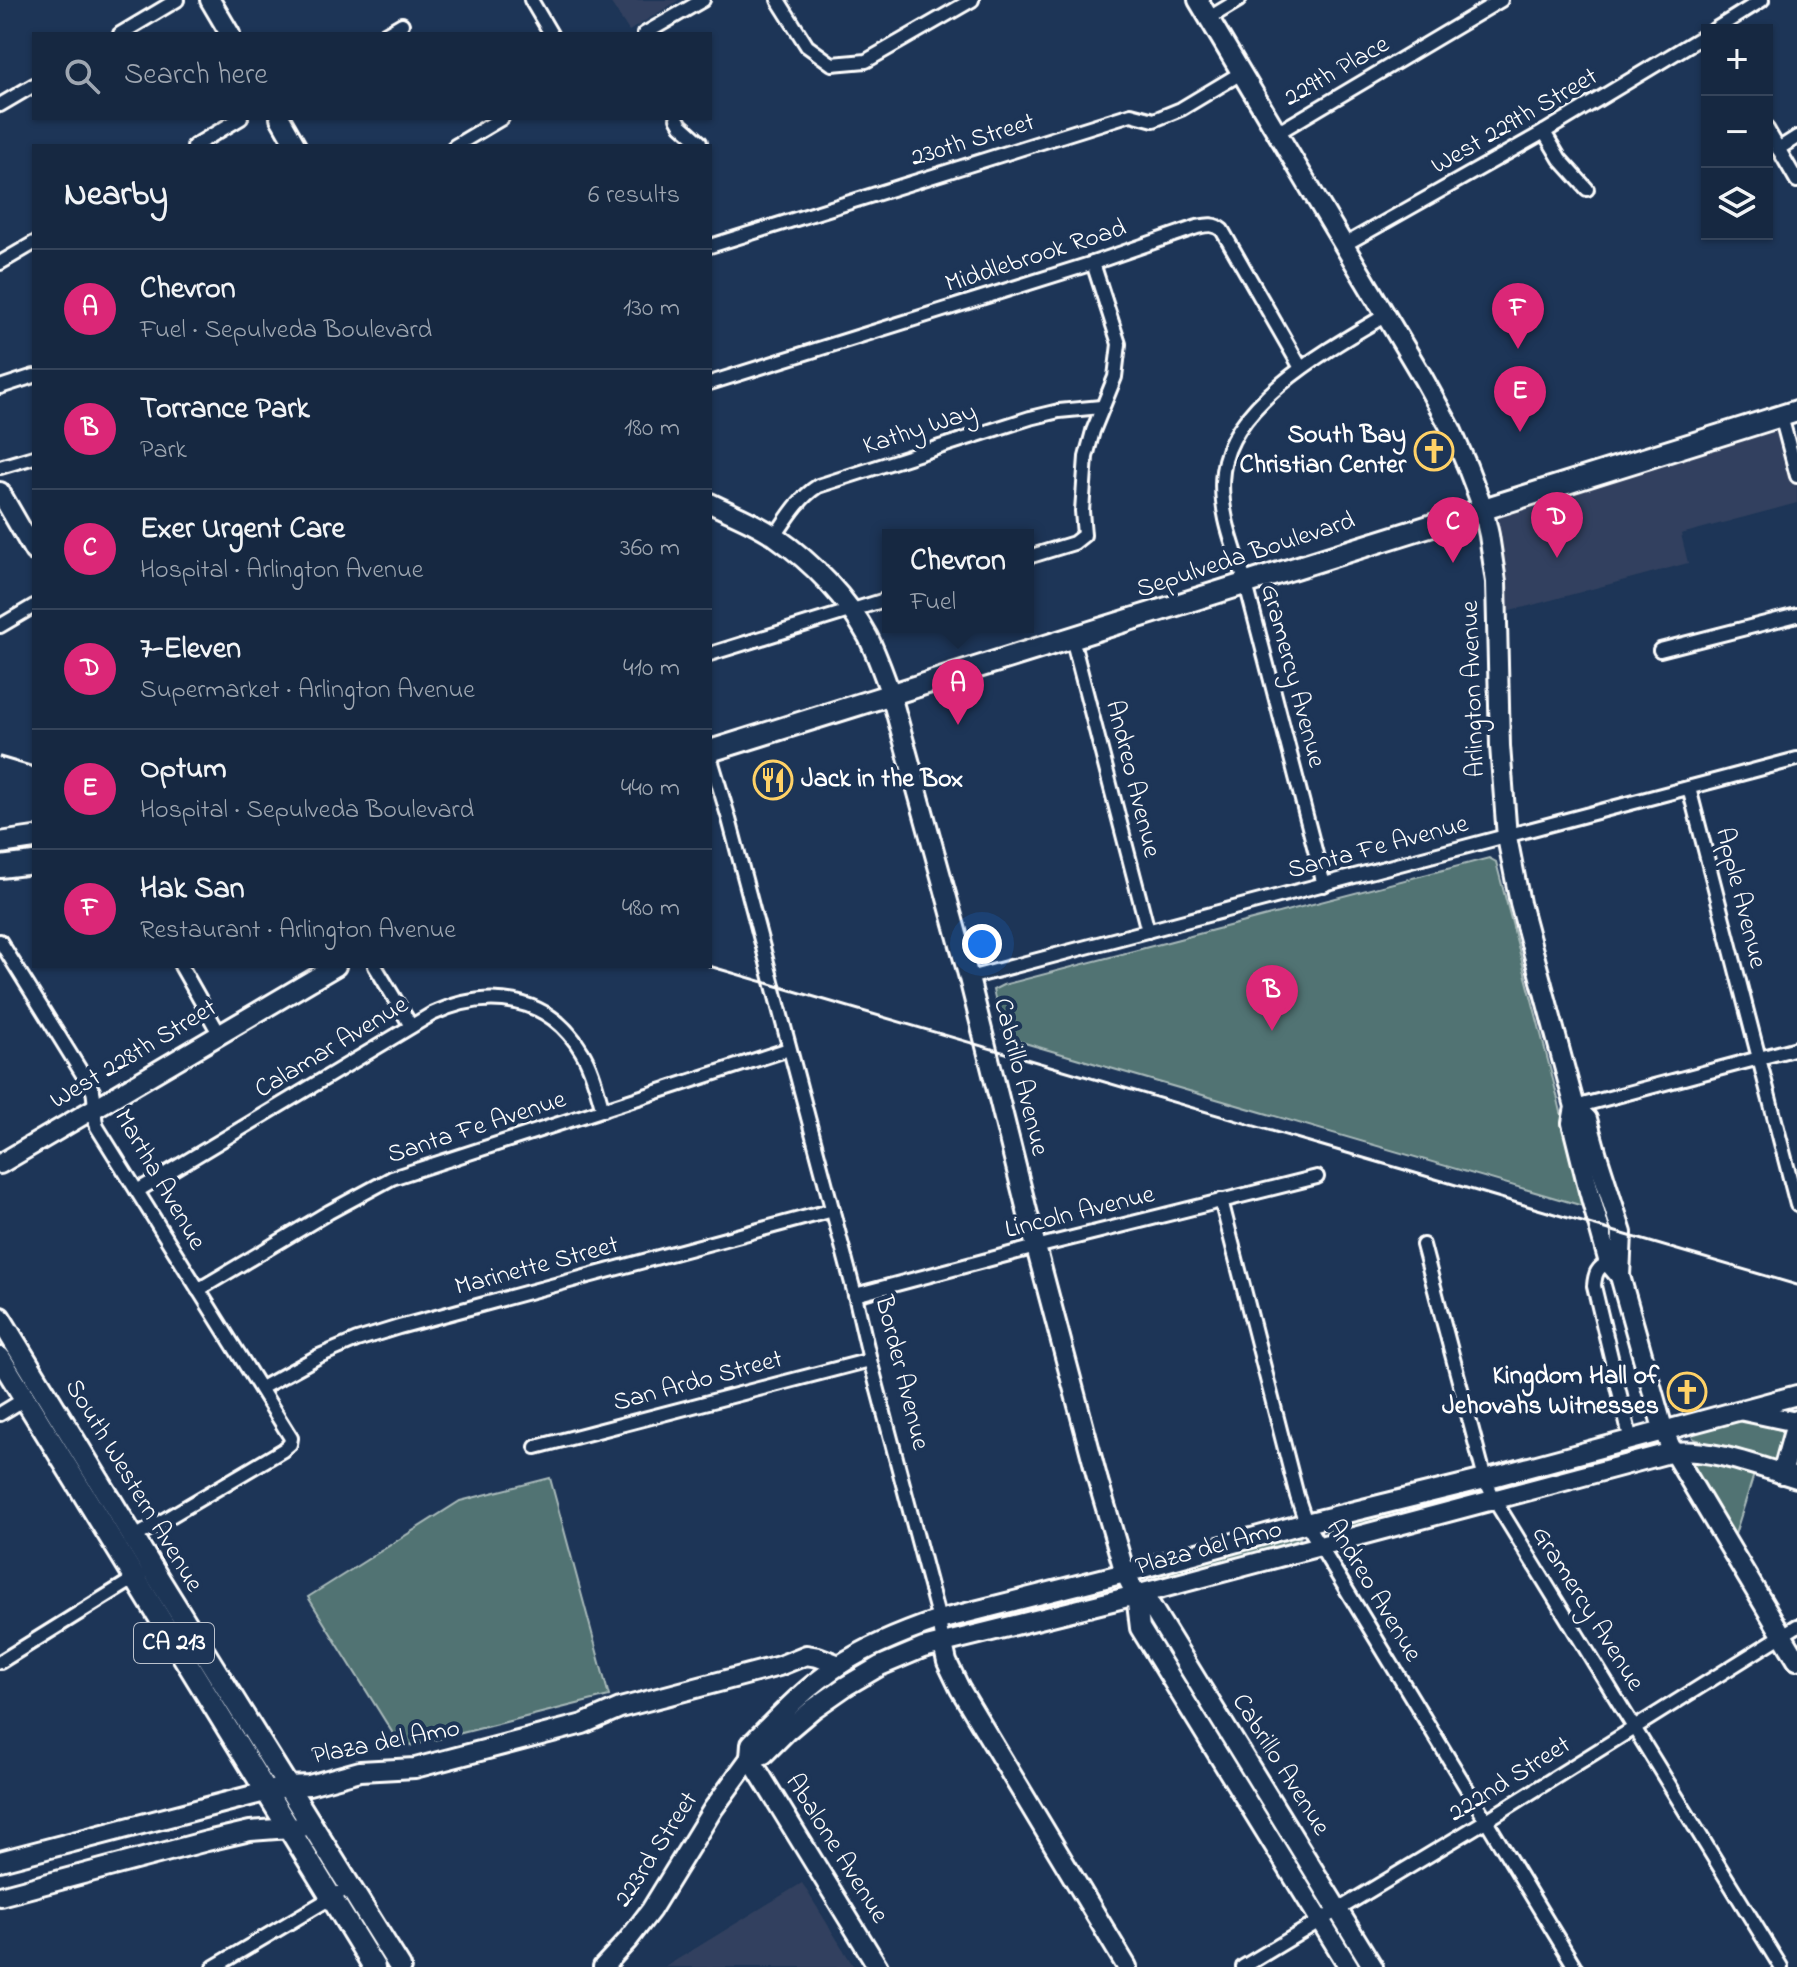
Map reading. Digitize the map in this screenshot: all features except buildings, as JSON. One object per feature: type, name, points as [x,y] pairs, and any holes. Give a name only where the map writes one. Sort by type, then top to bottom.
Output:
[{"type":"main road","points":[[210,0],[229,32]]},
{"type":"main road","name":"Arlington Avenue","points":[[1198,0],[1450,425],[1483,508],[1496,582],[1500,746],[1507,837],[1520,903],[1575,1107],[1587,1119],[1622,1233],[1615,1270],[1664,1432],[1673,1452],[1789,1631],[1797,1660]]},
{"type":"main road","points":[[281,120],[295,144]]},
{"type":"main road","name":"Sepulveda Boulevard","points":[[712,753],[1789,413]]},
{"type":"main road","points":[[0,492],[32,548]]},
{"type":"main road","name":"Cabrillo Avenue","points":[[712,504],[775,536],[805,561],[851,610],[880,663],[969,978],[1098,1481],[1125,1573],[1136,1595],[1140,1628],[1349,1967]]},
{"type":"main road","points":[[0,843],[32,838]]},
{"type":"main road","points":[[0,867],[32,863]]},
{"type":"main road","name":"West 228th Street","points":[[0,1164],[333,968]]},
{"type":"main road","name":"South Western Avenue","points":[[0,1318],[34,1393],[125,1543],[288,1786],[400,1967]]},
{"type":"main road","name":"South Western Avenue","points":[[0,1358],[34,1393]]},
{"type":"main road","name":"Plaza del Amo","points":[[1789,1476],[1704,1452],[1673,1452],[1136,1595],[923,1648],[899,1657],[846,1686],[804,1716],[764,1754],[750,1758],[751,1744],[805,1691],[839,1665],[910,1630],[1797,1395]]},
{"type":"main road","points":[[1742,1410],[1796,1421],[1789,1476]]},
{"type":"main road","name":"South Western Avenue","points":[[144,1573],[265,1792],[374,1967]]},
{"type":"main road","name":"Cabrillo Avenue","points":[[1136,1595],[1151,1606],[1373,1967]]},
{"type":"main road","name":"Border Avenue","points":[[943,1644],[947,1662],[960,1689],[1127,1967]]},
{"type":"main road","name":"Plaza del Amo","points":[[0,1861],[288,1786],[309,1785],[360,1771],[415,1768],[583,1724],[620,1708],[779,1666],[806,1655],[839,1665]]},
{"type":"main road","points":[[779,1666],[794,1669],[802,1677],[805,1691]]},
{"type":"main road","name":"223rd Street","points":[[603,1967],[651,1910],[713,1809],[750,1758]]},
{"type":"main road","name":"Abalone Avenue","points":[[750,1758],[878,1967]]},
{"type":"main road","points":[[0,1896],[250,1831],[313,1826]]},
{"type":"street","points":[[123,32],[177,0]]},
{"type":"street","points":[[531,0],[550,32]]},
{"type":"street","points":[[647,32],[703,0]]},
{"type":"street","points":[[778,0],[807,46],[832,64],[866,61],[972,0]]},
{"type":"street","points":[[1209,18],[1239,0]]},
{"type":"street","name":"229th Place","points":[[1277,133],[1501,0]]},
{"type":"street","points":[[1724,24],[1762,0]]},
{"type":"street","points":[[388,32],[402,24]]},
{"type":"street","name":"West 229th Street","points":[[1344,245],[1544,132],[1701,38]]},
{"type":"street","name":"230th Street","points":[[712,245],[1131,114],[1154,120],[1181,109],[1241,73]]},
{"type":"street","points":[[0,105],[32,86]]},
{"type":"street","points":[[197,144],[238,120]]},
{"type":"street","points":[[458,144],[499,120]]},
{"type":"street","points":[[678,120],[700,142]]},
{"type":"street","points":[[1544,132],[1560,159],[1587,189]]},
{"type":"street","points":[[1778,149],[1797,137]]},
{"type":"street","points":[[1773,140],[1797,181]]},
{"type":"street","name":"Middlebrook Road","points":[[712,382],[1212,224],[1227,239],[1301,368]]},
{"type":"street","points":[[0,263],[32,244]]},
{"type":"street","points":[[1034,555],[1074,543],[1084,535],[1082,511],[1086,457],[1101,407],[1115,377],[1119,344],[1093,263]]},
{"type":"street","name":"Gramercy Avenue","points":[[1324,885],[1224,511],[1223,471],[1227,451],[1236,433],[1273,391],[1301,368],[1386,315]]},
{"type":"street","points":[[0,387],[32,377]]},
{"type":"street","name":"Kathy Way","points":[[775,536],[798,502],[818,486],[1030,418],[1059,411],[1101,407]]},
{"type":"street","points":[[1789,413],[1797,476]]},
{"type":"street","points":[[0,467],[32,458]]},
{"type":"street","points":[[712,653],[882,601]]},
{"type":"street","points":[[0,626],[32,607]]},
{"type":"street","points":[[1660,650],[1797,615]]},
{"type":"street","name":"Andreo Avenue","points":[[1072,638],[1148,931]]},
{"type":"street","name":"Santa Fe Avenue","points":[[969,978],[1797,759]]},
{"type":"street","name":"Border Avenue","points":[[712,761],[833,1210],[943,1644]]},
{"type":"street","name":"Apple Avenue","points":[[1689,788],[1797,1205]]},
{"type":"street","name":"Martha Avenue","points":[[0,941],[93,1091],[97,1127],[291,1438],[290,1444],[283,1450],[125,1543]]},
{"type":"street","points":[[182,968],[220,1035]]},
{"type":"street","points":[[376,968],[411,1026]]},
{"type":"street","name":"Calamar Avenue","points":[[137,1191],[411,1026],[447,1007],[467,1001],[508,999],[524,1002],[542,1011],[573,1037],[584,1054],[603,1110]]},
{"type":"street","points":[[1575,1107],[1797,1048]]},
{"type":"street","name":"Santa Fe Avenue","points":[[198,1290],[392,1178],[789,1049]]},
{"type":"street","name":"Lincoln Avenue","points":[[855,1295],[1317,1177]]},
{"type":"street","name":"Andreo Avenue","points":[[1221,1200],[1306,1523],[1575,1967]]},
{"type":"street","name":"Marinette Street","points":[[261,1388],[319,1356],[385,1331],[833,1210]]},
{"type":"street","name":"Gramercy Avenue","points":[[1423,1245],[1485,1479],[1495,1501],[1781,1967]]},
{"type":"street","name":"Arlington Avenue","points":[[1615,1270],[1600,1266],[1594,1286],[1631,1441]]},
{"type":"street","name":"San Ardo Street","points":[[536,1447],[870,1360]]},
{"type":"street","points":[[0,1414],[34,1393]]},
{"type":"street","points":[[0,1662],[144,1573]]},
{"type":"street","name":"222nd Street","points":[[1243,1967],[1487,1820],[1789,1631]]},
{"type":"street","points":[[214,1967],[351,1886]]},
{"type":"shaded area","points":[[609,0],[679,0],[629,31]]},
{"type":"shaded area","points":[[1781,420],[1797,479],[1797,503],[1681,534],[1688,563],[1499,614],[1485,510]]},
{"type":"shaded area","points":[[802,1883],[854,1967],[665,1967]]},
{"type":"green space","points":[[1489,858],[1496,862],[1583,1206],[1004,1037],[993,990],[1003,985]]},
{"type":"green space","points":[[1740,1419],[1788,1432],[1777,1463],[1694,1439],[1691,1435],[1693,1430]]},
{"type":"green space","points":[[1648,1443],[1652,1448],[1649,1451],[1505,1486],[1505,1482]]},
{"type":"green space","points":[[1675,1453],[1756,1468],[1731,1547]]},
{"type":"green space","points":[[550,1478],[609,1696],[402,1748],[308,1597],[460,1501]]},
{"type":"green space","points":[[1475,1489],[1478,1495],[1474,1497],[1331,1534],[1326,1532],[1328,1526]]},
{"type":"green space","points":[[1293,1535],[1300,1538],[1297,1544],[1158,1580],[1152,1575]]},
{"type":"green space","points":[[1107,1585],[1108,1591],[1105,1593],[962,1631],[958,1625],[961,1622]]},
{"type":"railway","points":[[0,757],[32,766]]},
{"type":"railway","points":[[712,967],[1797,1285]]},
{"type":"place","name":"Hak San","points":[[1518,349]]},
{"type":"place","name":"Optum","points":[[1520,432]]},
{"type":"place","name":"South Bay Christian Center","points":[[1434,451]]},
{"type":"place","name":"7-Eleven","points":[[1557,558]]},
{"type":"place","name":"Exer Urgent Care","points":[[1453,563]]},
{"type":"place","name":"Chevron","points":[[958,725]]},
{"type":"place","name":"Jack in the Box","points":[[773,780]]},
{"type":"place","name":"Torrance Park","points":[[1272,1031]]},
{"type":"place","name":"Kingdom Hall of Jehovahs Witnesses","points":[[1687,1392]]}]
